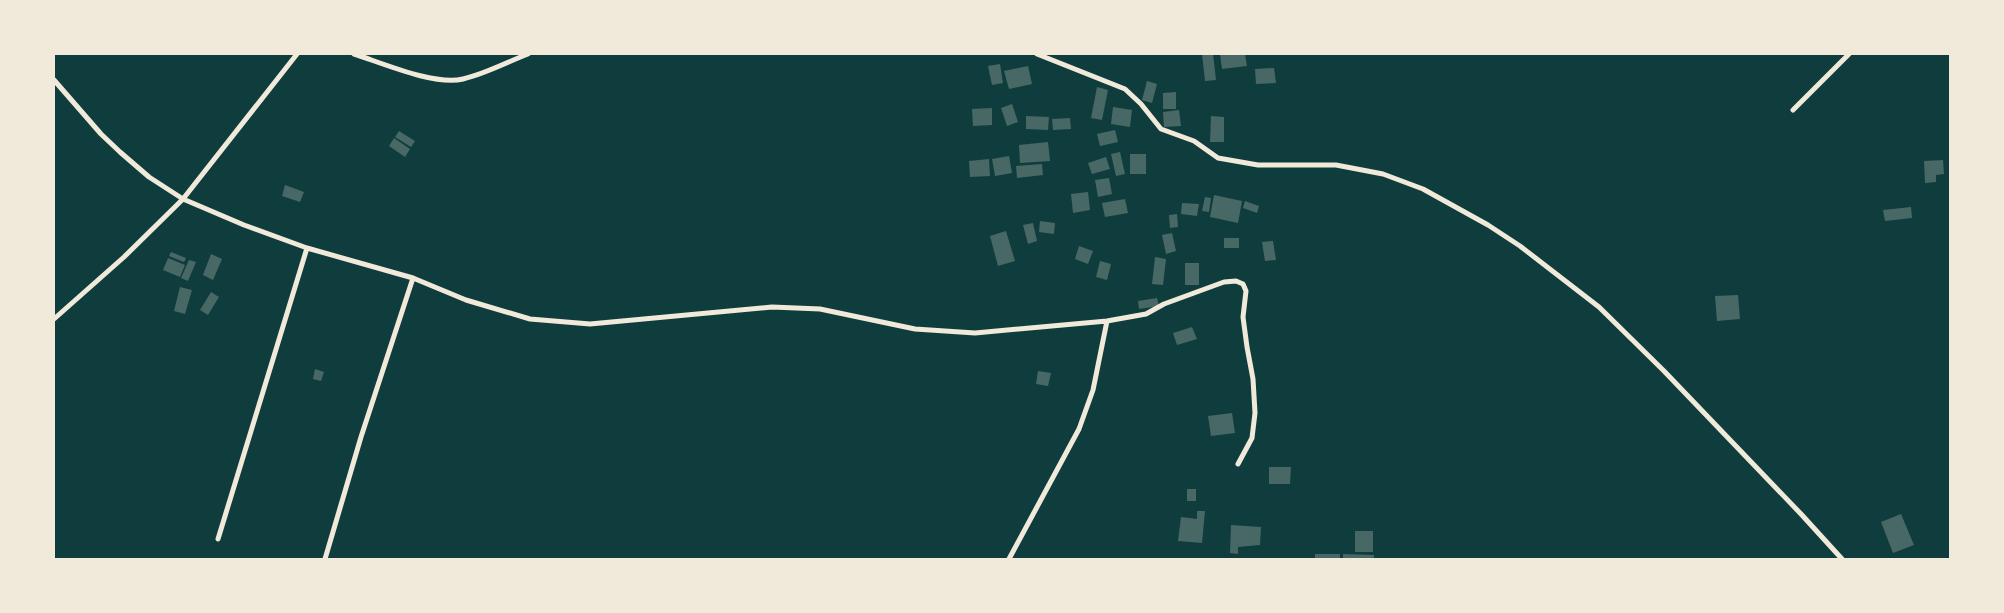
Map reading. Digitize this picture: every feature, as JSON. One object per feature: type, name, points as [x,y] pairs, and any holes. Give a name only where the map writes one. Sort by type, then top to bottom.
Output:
[{"type":"street","points":[[54,319],[124,257],[183,199],[297,54]]},
{"type":"street","points":[[354,54],[423,76],[443,80],[462,80],[528,54]]},
{"type":"street","points":[[1037,54],[1125,89],[1161,129],[1194,141],[1218,158],[1258,165],[1336,165],[1383,174],[1423,189],[1488,225],[1520,246],[1599,308],[1664,371],[1842,559]]},
{"type":"street","points":[[1793,110],[1849,54]]},
{"type":"street","points":[[54,80],[101,134],[114,146],[150,177],[183,199],[244,225],[307,248],[413,278],[466,300],[530,319],[590,324],[772,308],[820,309],[915,329],[975,334],[1107,321],[1146,314],[1164,304],[1224,282],[1236,281],[1243,284],[1246,291],[1243,317],[1246,347],[1253,379],[1255,413],[1252,438],[1238,464]]},
{"type":"street","points":[[218,539],[307,248]]},
{"type":"street","points":[[325,559],[413,278]]},
{"type":"street","points":[[1009,559],[1078,429],[1093,390],[1107,321]]},
{"type":"building","points":[[1202,54],[1213,54],[1216,80],[1205,81]]},
{"type":"building","points":[[1220,54],[1245,54],[1247,66],[1222,69]]},
{"type":"building","points":[[1000,64],[1003,83],[992,85],[988,66]]},
{"type":"building","points":[[1028,66],[1032,84],[1009,89],[1004,71]]},
{"type":"building","points":[[1274,68],[1276,83],[1256,84],[1255,69]]},
{"type":"building","points":[[1147,81],[1157,84],[1152,103],[1142,100]]},
{"type":"building","points":[[1097,87],[1108,90],[1102,120],[1091,118]]},
{"type":"building","points":[[1176,92],[1176,109],[1163,109],[1163,93]]},
{"type":"building","points":[[1012,104],[1018,122],[1007,126],[1001,108]]},
{"type":"building","points":[[1113,107],[1132,110],[1130,127],[1111,124]]},
{"type":"building","points":[[992,108],[992,125],[973,126],[972,109]]},
{"type":"building","points":[[1179,110],[1181,126],[1164,127],[1163,112]]},
{"type":"building","points":[[1026,116],[1049,117],[1048,130],[1026,129]]},
{"type":"building","points":[[1211,116],[1224,117],[1224,142],[1210,142]]},
{"type":"building","points":[[1070,118],[1071,129],[1053,130],[1052,119]]},
{"type":"building","points":[[1115,130],[1118,142],[1100,146],[1097,134]]},
{"type":"building","points":[[399,131],[415,141],[411,147],[395,137]]},
{"type":"building","points":[[394,138],[410,149],[405,157],[389,146]]},
{"type":"building","points":[[1048,142],[1050,161],[1020,163],[1019,145]]},
{"type":"building","points":[[1120,152],[1125,174],[1116,176],[1111,154]]},
{"type":"building","points":[[1130,154],[1146,154],[1146,174],[1130,174]]},
{"type":"building","points":[[1009,156],[1012,173],[995,176],[992,159]]},
{"type":"building","points":[[1106,157],[1110,169],[1092,174],[1088,163]]},
{"type":"building","points":[[989,159],[990,176],[970,177],[969,161]]},
{"type":"building","points":[[1943,160],[1944,174],[1936,175],[1936,182],[1925,183],[1924,161]]},
{"type":"building","points":[[1042,164],[1043,175],[1017,178],[1016,166]]},
{"type":"building","points":[[1109,178],[1112,194],[1098,197],[1095,180]]},
{"type":"building","points":[[285,185],[304,192],[300,202],[282,196]]},
{"type":"building","points":[[1088,192],[1090,210],[1073,213],[1071,194]]},
{"type":"building","points":[[1214,195],[1242,201],[1238,223],[1210,217]]},
{"type":"building","points":[[1205,197],[1211,198],[1209,212],[1202,211]]},
{"type":"building","points":[[1125,199],[1128,213],[1105,217],[1102,203]]},
{"type":"building","points":[[1245,201],[1259,206],[1257,213],[1243,208]]},
{"type":"building","points":[[1182,203],[1199,204],[1197,216],[1181,214]]},
{"type":"building","points":[[1911,207],[1912,218],[1885,221],[1883,210]]},
{"type":"building","points":[[1177,214],[1178,227],[1170,228],[1169,215]]},
{"type":"building","points":[[1040,221],[1055,223],[1054,234],[1039,232]]},
{"type":"building","points":[[1033,223],[1037,241],[1028,244],[1023,225]]},
{"type":"building","points":[[1006,231],[1015,261],[998,266],[990,236]]},
{"type":"building","points":[[1172,233],[1176,251],[1166,254],[1162,235]]},
{"type":"building","points":[[1224,238],[1239,238],[1239,248],[1224,248]]},
{"type":"building","points":[[1273,241],[1276,260],[1265,261],[1262,242]]},
{"type":"building","points":[[1079,246],[1093,251],[1088,264],[1075,259]]},
{"type":"building","points":[[171,252],[186,258],[184,262],[169,256]]},
{"type":"building","points":[[211,254],[222,259],[213,280],[203,275]]},
{"type":"building","points":[[1155,257],[1166,259],[1163,285],[1152,284]]},
{"type":"building","points":[[168,258],[185,265],[180,277],[163,270]]},
{"type":"building","points":[[189,260],[196,262],[188,281],[181,278]]},
{"type":"building","points":[[1100,261],[1111,264],[1107,280],[1096,277]]},
{"type":"building","points":[[1185,263],[1199,263],[1199,285],[1185,285]]},
{"type":"building","points":[[180,287],[192,290],[185,314],[174,311]]},
{"type":"building","points":[[211,292],[219,297],[208,315],[200,310]]},
{"type":"building","points":[[1738,295],[1740,319],[1717,321],[1715,296]]},
{"type":"building","points":[[1157,298],[1159,306],[1139,309],[1138,301]]},
{"type":"building","points":[[1192,327],[1197,339],[1177,345],[1173,333]]},
{"type":"building","points":[[315,369],[324,372],[321,381],[313,379]]},
{"type":"building","points":[[1038,371],[1051,373],[1048,386],[1036,384]]},
{"type":"building","points":[[1232,413],[1235,433],[1211,436],[1208,416]]},
{"type":"building","points":[[1269,467],[1291,467],[1290,484],[1269,484]]},
{"type":"building","points":[[1187,489],[1196,489],[1196,501],[1187,501]]},
{"type":"building","points":[[1197,511],[1205,511],[1202,543],[1178,541],[1181,517],[1197,519]]},
{"type":"building","points":[[1901,514],[1914,545],[1893,553],[1881,522]]},
{"type":"building","points":[[1231,525],[1261,527],[1260,545],[1238,547],[1238,554],[1230,553]]},
{"type":"building","points":[[1355,531],[1373,531],[1373,552],[1355,552]]},
{"type":"building","points":[[1315,554],[1340,554],[1340,559],[1315,559]]},
{"type":"building","points":[[1343,554],[1374,555],[1374,559],[1343,559]]}]
